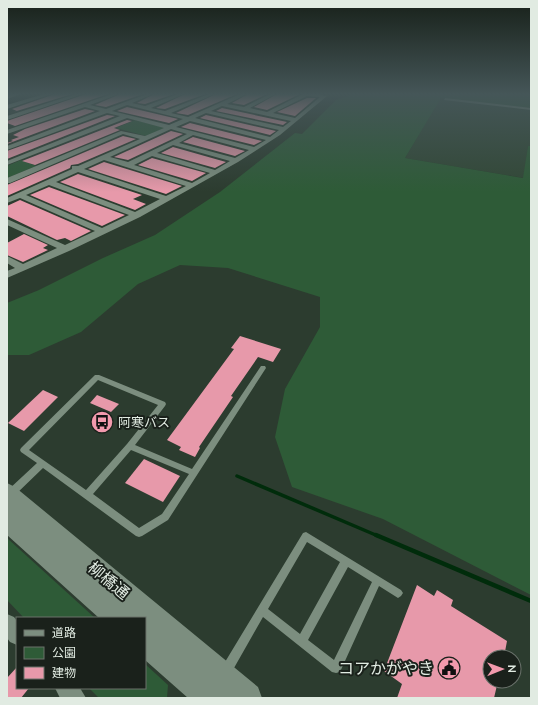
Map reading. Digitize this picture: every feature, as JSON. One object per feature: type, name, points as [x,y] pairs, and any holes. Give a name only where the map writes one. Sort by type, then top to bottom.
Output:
[{"type":"street","points":[[10,127],[16,129]]},
{"type":"street","points":[[7,132],[22,127]]},
{"type":"street","points":[[8,146],[60,127]]},
{"type":"street","points":[[7,163],[99,127]]},
{"type":"street","points":[[7,201],[170,127],[253,149]]},
{"type":"street","points":[[220,127],[270,139]]},
{"type":"street","points":[[274,127],[283,129]]},
{"type":"street","points":[[7,275],[137,215],[192,186],[270,139],[286,127]]},
{"type":"street","points":[[7,181],[123,132],[145,138]]},
{"type":"street","points":[[128,165],[193,133]]},
{"type":"street","points":[[58,143],[80,150]]},
{"type":"street","points":[[173,143],[236,160]]},
{"type":"street","points":[[8,146],[32,153]]},
{"type":"street","points":[[152,154],[215,172]]},
{"type":"street","points":[[103,157],[192,186]]},
{"type":"street","points":[[55,161],[166,199]]},
{"type":"street","points":[[49,182],[137,215]]},
{"type":"street","points":[[19,195],[103,231]]},
{"type":"street","points":[[7,222],[66,249]]},
{"type":"street","points":[[7,259],[23,268]]},
{"type":"street","name":"柳橋通","points":[[7,503],[118,617]]},
{"type":"street","name":"柳橋通","points":[[7,503],[130,617]]},
{"type":"street","points":[[7,624],[16,634]]},
{"type":"street","name":"柳橋通","points":[[146,632],[212,693]]},
{"type":"street","name":"柳橋通","points":[[146,642],[212,693],[246,698]]},
{"type":"street","points":[[67,689],[75,698]]},
{"type":"lane","points":[[87,495],[130,446],[163,404],[98,378],[24,450],[139,533],[165,517],[263,368]]},
{"type":"lane","points":[[130,446],[194,473]]},
{"type":"lane","points":[[7,503],[42,463]]},
{"type":"lane","points":[[212,693],[306,536],[398,593]]},
{"type":"lane","points":[[302,641],[346,561]]},
{"type":"lane","points":[[262,610],[336,668],[377,580]]},
{"type":"shaded area","points":[[423,127],[531,127],[531,146],[528,146],[524,178],[405,158]]},
{"type":"green space","points":[[161,127],[165,128],[146,136],[116,128]]},
{"type":"green space","points":[[309,127],[424,127],[405,158],[523,178],[528,146],[531,146],[531,595],[383,519],[292,487],[275,437],[285,389],[320,327],[320,297],[228,268],[180,265],[138,284],[81,332],[29,355],[7,355],[7,303],[39,290],[103,258],[155,235],[220,192],[295,133],[302,134]]},
{"type":"green space","points":[[21,160],[36,166],[7,178],[7,166]]},
{"type":"green space","points":[[7,538],[94,617],[23,617],[7,600]]},
{"type":"green space","points":[[146,665],[168,685],[167,698],[99,698],[90,689],[146,689]]},
{"type":"building","points":[[31,127],[53,127],[7,144],[13,141],[11,140],[19,137],[13,135]]},
{"type":"building","points":[[74,127],[88,127],[7,159],[7,151]]},
{"type":"building","points":[[109,127],[117,127],[114,128],[120,130],[35,165],[22,161]]},
{"type":"building","points":[[181,127],[206,127],[262,141],[254,145]]},
{"type":"building","points":[[237,127],[258,127],[276,131],[270,135]]},
{"type":"building","points":[[171,131],[183,134],[128,160],[114,157]]},
{"type":"building","points":[[123,136],[136,139],[78,164],[71,165],[70,168],[7,196],[7,185]]},
{"type":"building","points":[[193,137],[245,151],[235,156],[183,142]]},
{"type":"building","points":[[173,147],[226,162],[215,168],[161,153]]},
{"type":"building","points":[[152,158],[206,173],[192,181],[138,165]]},
{"type":"building","points":[[104,162],[182,186],[166,194],[88,169]]},
{"type":"building","points":[[78,174],[142,195],[133,199],[146,204],[135,210],[60,182]]},
{"type":"building","points":[[49,187],[125,215],[102,226],[30,195]]},
{"type":"building","points":[[20,200],[91,231],[71,241],[65,238],[57,240],[7,216],[7,206]]},
{"type":"building","points":[[24,234],[48,245],[43,248],[48,250],[23,262],[7,255],[7,243]]},
{"type":"building","points":[[240,336],[281,349],[273,362],[258,357],[231,396],[233,397],[199,447],[200,448],[195,457],[179,450],[181,447],[167,440],[234,349],[231,348]]},
{"type":"building","points":[[43,390],[58,397],[24,431],[8,423]]},
{"type":"building","points":[[97,395],[119,404],[111,412],[90,403]]},
{"type":"building","points":[[144,459],[180,476],[163,502],[125,483]]},
{"type":"building","points":[[417,585],[434,596],[437,590],[453,600],[451,606],[507,641],[506,649],[482,649],[482,689],[496,689],[494,698],[397,698],[402,684],[384,671]]},
{"type":"building","points":[[16,668],[16,689],[28,689],[21,698],[7,698],[7,678]]},
{"type":"waterway","points":[[237,476],[378,536]]},
{"type":"waterway","points":[[376,535],[531,601]]},
{"type":"place","name":"阿寒バス","points":[[102,422]]},
{"type":"place","name":"コアかがやき","points":[[449,668]]}]
